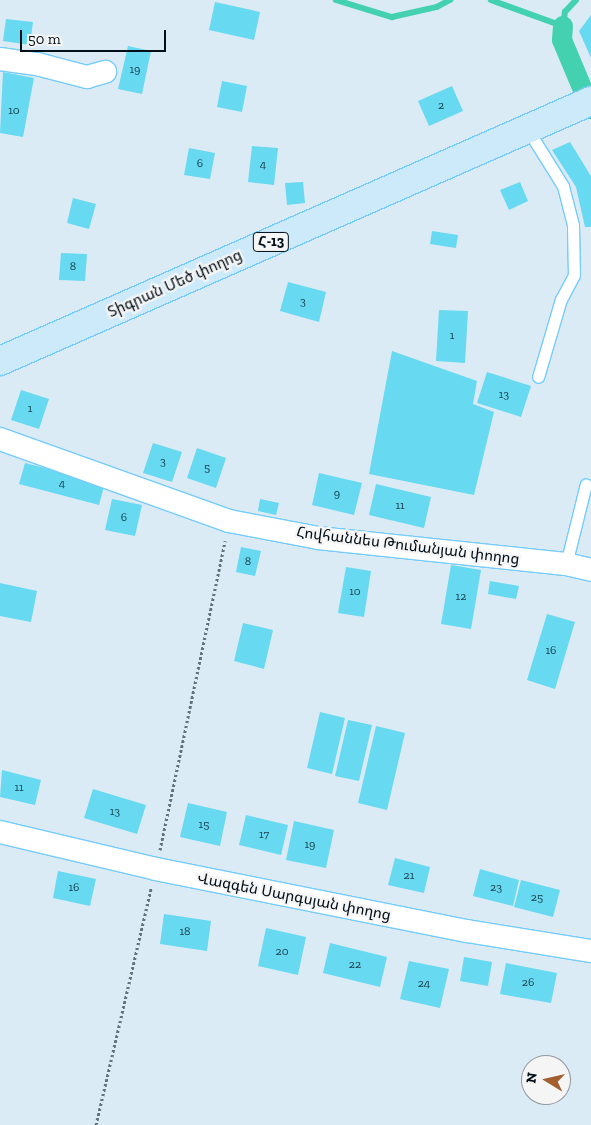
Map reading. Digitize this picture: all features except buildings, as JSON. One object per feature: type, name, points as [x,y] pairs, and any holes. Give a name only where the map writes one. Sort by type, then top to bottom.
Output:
[{"type":"main road","name":"Հ-13","points":[[535,127],[591,101]]},
{"type":"main road","name":"Տիգրան Մեծ փողոց","points":[[0,361],[535,127]]},
{"type":"street","points":[[0,59],[37,64],[87,77],[105,72]]},
{"type":"street","name":"Հովհաննես Թումանյան փողոց","points":[[0,439],[229,520],[318,538],[566,564],[591,570]]},
{"type":"street","name":"Վազգեն Սարգսյան փողոց","points":[[0,832],[156,869],[468,931],[591,952]]},
{"type":"lane","points":[[535,127],[563,186],[573,225],[574,275],[561,299],[538,378]]},
{"type":"lane","points":[[566,564],[586,484]]},
{"type":"path","points":[[96,1125],[156,869],[229,520]]},
{"type":"waterway","points":[[336,0],[392,17],[437,7],[450,0]]},
{"type":"waterway","points":[[491,0],[563,26],[565,12],[576,0]]},
{"type":"waterway","points":[[563,26],[562,40],[591,109]]}]
